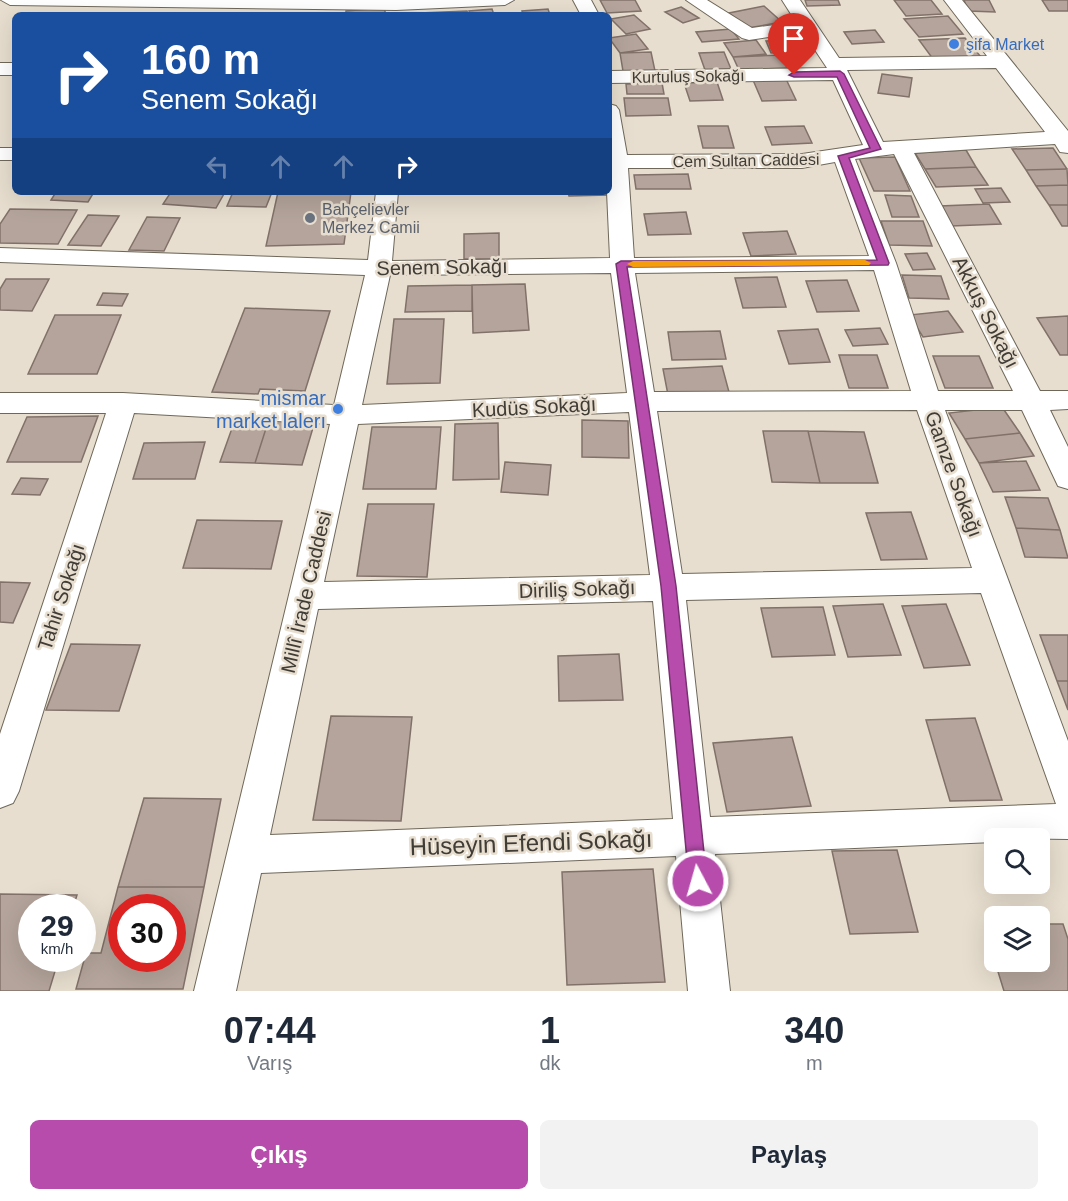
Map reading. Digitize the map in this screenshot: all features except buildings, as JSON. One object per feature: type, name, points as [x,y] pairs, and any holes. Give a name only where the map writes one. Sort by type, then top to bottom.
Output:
[{"type":"street","points":[[10,0],[396,7],[505,0]]},
{"type":"street","points":[[696,0],[749,34],[807,26]]},
{"type":"street","points":[[791,0],[888,149]]},
{"type":"street","name":"Cem Sultan Caddesi","points":[[953,0],[1066,140]]},
{"type":"street","name":"Kurtuluş Sokağı","points":[[612,77],[1001,62]]},
{"type":"street","name":"Cem Sultan Caddesi","points":[[613,161],[802,161],[888,149],[1066,140]]},
{"type":"street","name":"Akkuş Sokağı","points":[[888,149],[1032,401],[1068,478]]},
{"type":"street","name":"Gamze Sokağı","points":[[843,156],[884,263],[927,399],[1068,791]]},
{"type":"street","points":[[613,161],[621,264],[668,586],[709,991]]},
{"type":"street","name":"Millî İrade Caddesi","points":[[215,991],[379,268],[387,195]]},
{"type":"street","name":"Senem Sokağı","points":[[0,255],[379,268],[884,263]]},
{"type":"street","name":"Kudüs Sokağı","points":[[0,403],[123,403],[346,415],[640,402],[1068,400]]},
{"type":"street","name":"Tahir Sokağı","points":[[0,790],[123,403]]},
{"type":"street","name":"Diriliş Sokağı","points":[[304,596],[993,580]]},
{"type":"street","name":"Hüseyin Efendi Sokağı","points":[[246,855],[1068,821]]},
{"type":"slow traffic","points":[[633,264],[865,263]]},
{"type":"place","name":"şifa Market","points":[[954,44]]},
{"type":"place","name":"Bahçelievler Merkez Camii","points":[[310,218]]},
{"type":"place","name":"mismar market lalerı","points":[[338,409]]},
{"type":"route","points":[[698,881],[668,586],[621,264],[884,263],[843,156],[876,149],[840,74],[794,75]]}]
